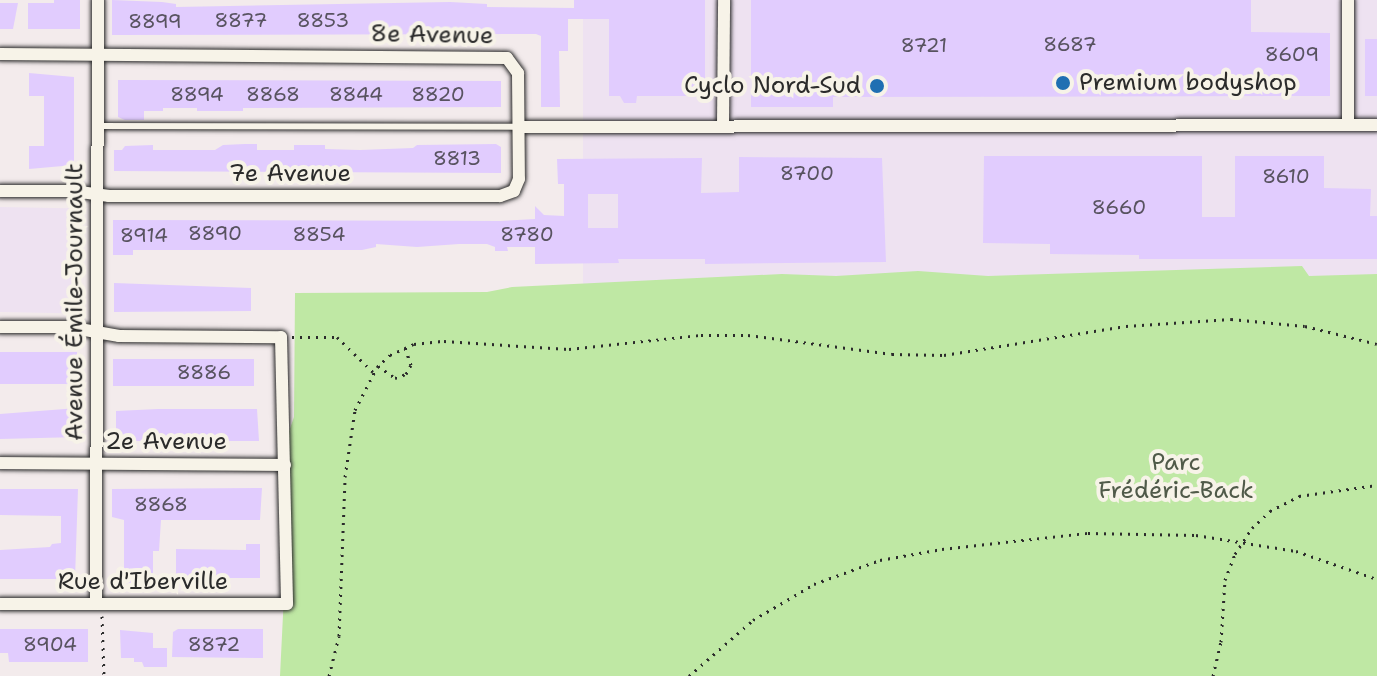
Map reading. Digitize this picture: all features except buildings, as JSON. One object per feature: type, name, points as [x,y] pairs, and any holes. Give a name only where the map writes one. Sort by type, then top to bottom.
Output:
[{"type":"street","name":"Avenue Émile-Journault","points":[[96,604],[98,0]]},
{"type":"street","points":[[723,125],[724,0]]},
{"type":"street","points":[[1348,0],[1348,124]]},
{"type":"street","name":"8e Avenue","points":[[0,54],[500,57],[512,61],[518,73],[519,127]]},
{"type":"street","points":[[519,127],[1377,125]]},
{"type":"street","name":"7e Avenue","points":[[0,191],[74,191],[98,195],[500,196],[514,191],[517,185],[519,127]]},
{"type":"street","points":[[0,327],[68,327],[119,336],[281,337],[285,465]]},
{"type":"street","name":"2e Avenue","points":[[0,463],[285,465]]},
{"type":"street","name":"Rue d'Iberville","points":[[0,604],[287,604],[285,465]]},
{"type":"lane","points":[[98,126],[519,127]]},
{"type":"path","points":[[329,676],[339,636],[348,448],[355,410],[373,372],[405,348],[444,341],[569,349],[680,337],[736,335],[892,354],[944,355],[1126,326],[1231,319],[1294,324],[1377,344]]},
{"type":"path","points":[[281,337],[337,337],[373,372]]},
{"type":"path","points":[[378,366],[395,378],[406,374],[411,365],[405,348]]},
{"type":"path","points":[[1213,676],[1221,642],[1225,580],[1242,541],[1263,517],[1290,499],[1320,491],[1377,485]]},
{"type":"path","points":[[689,676],[732,636],[774,606],[825,579],[880,560],[999,542],[1088,533],[1168,533],[1242,541],[1322,557],[1377,579]]},
{"type":"path","points":[[96,604],[103,620],[104,676]]},
{"type":"shaded area","points":[[583,0],[1377,0],[1377,292],[583,292]]},
{"type":"shaded area","points":[[0,207],[81,208],[79,313],[0,312]]},
{"type":"green space","name":"Parc Frédéric-Back","points":[[1302,266],[1309,276],[1377,274],[1377,676],[280,676],[285,574],[284,446],[294,417],[295,293],[487,292],[512,287],[782,274],[836,276],[918,271],[988,276]]},
{"type":"place","name":"Premium bodyshop","points":[[1063,83]]},
{"type":"place","name":"Cyclo Nord-Sud","points":[[877,86]]}]
